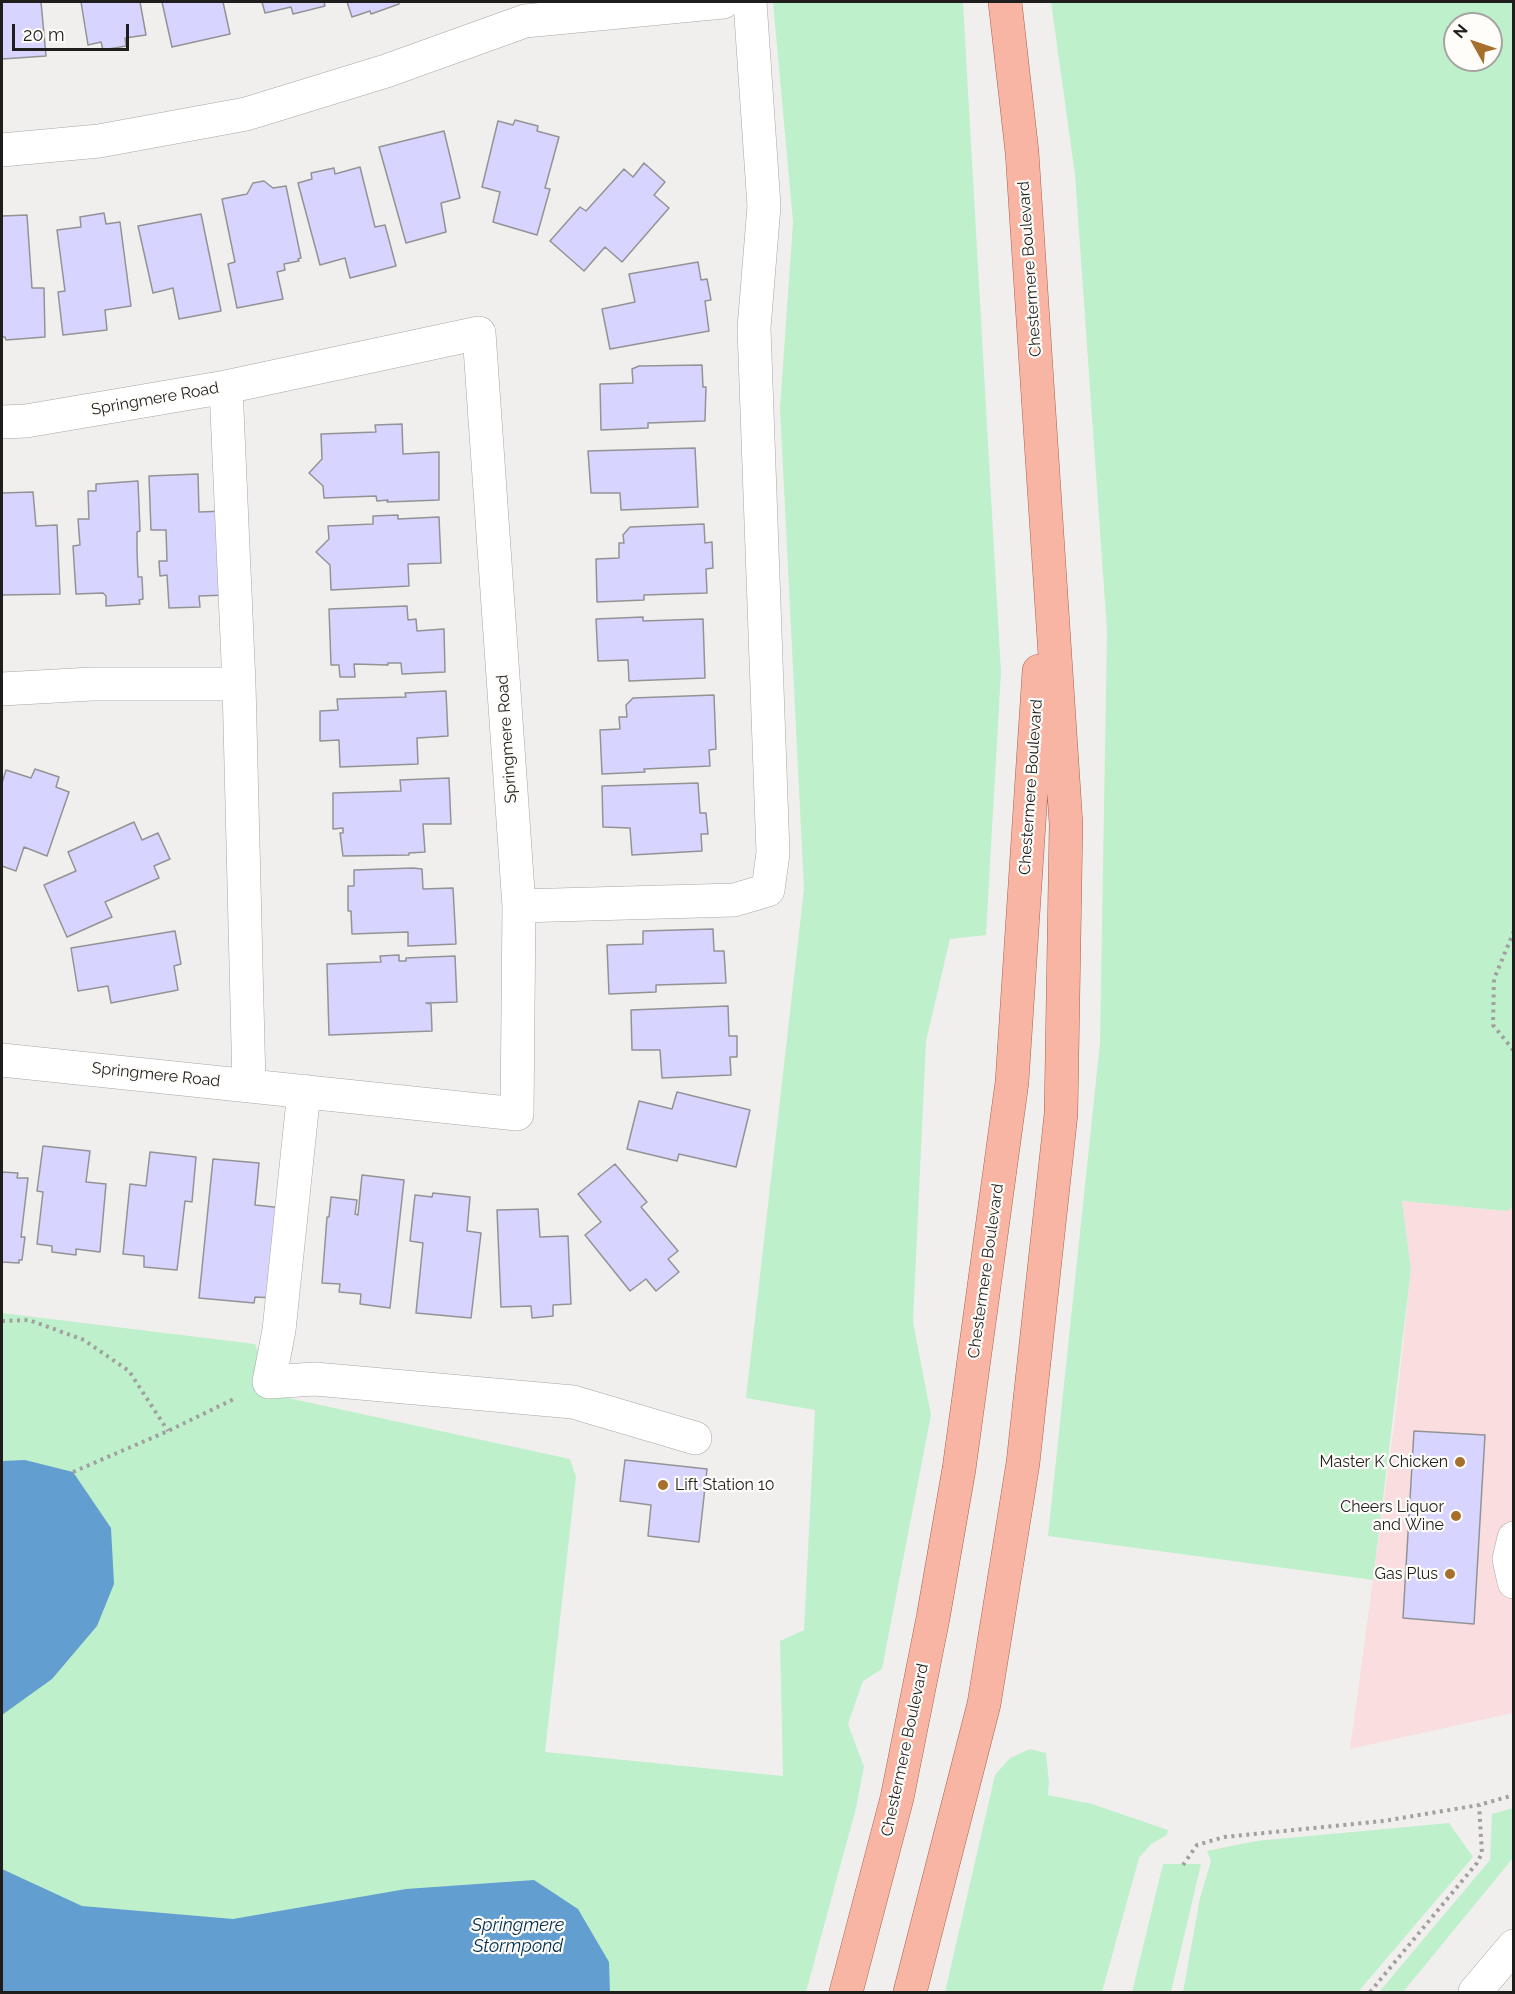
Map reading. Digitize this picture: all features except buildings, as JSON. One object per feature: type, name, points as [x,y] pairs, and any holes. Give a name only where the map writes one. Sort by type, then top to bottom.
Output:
[{"type":"main road","name":"Chestermere Boulevard","points":[[910,1992],[984,1704],[1023,1463],[1060,1114],[1066,824],[1022,152],[1005,2]]},
{"type":"main road","name":"Chestermere Boulevard","points":[[846,1992],[897,1798],[933,1618],[959,1469],[1012,1082],[1047,538]]},
{"type":"street","points":[[2,150],[99,141],[246,114],[386,71],[525,21],[723,2]]},
{"type":"street","points":[[519,906],[734,900],[768,890],[773,853],[754,328],[764,206],[750,2]]},
{"type":"street","name":"Springmere Road","points":[[2,422],[26,421],[226,387],[479,333],[519,906],[517,1114],[249,1084],[2,1060]]},
{"type":"street","points":[[226,387],[239,684],[249,1084]]},
{"type":"street","points":[[2,689],[92,684],[239,684]]},
{"type":"street","points":[[304,1091],[279,1330],[269,1382],[315,1379],[573,1402],[695,1438]]},
{"type":"street","points":[[1514,1538],[1509,1559],[1514,1582]]},
{"type":"street","points":[[1475,1992],[1514,1946]]},
{"type":"path","points":[[1514,931],[1494,979],[1493,1025],[1514,1051]]},
{"type":"path","points":[[2,1321],[29,1320],[84,1340],[129,1371],[168,1431]]},
{"type":"path","points":[[73,1472],[168,1431],[269,1382]]},
{"type":"path","points":[[1184,1865],[1197,1845],[1224,1837],[1384,1821],[1479,1804],[1514,1795]]},
{"type":"path","points":[[1370,1992],[1477,1863],[1482,1853],[1479,1804]]},
{"type":"shaded area","points":[[1402,1201],[1507,1211],[1513,1207],[1513,1713],[1350,1749],[1396,1410],[1411,1270]]},
{"type":"green space","points":[[773,2],[963,2],[1001,672],[986,935],[950,939],[926,1041],[913,1322],[931,1415],[882,1669],[863,1681],[848,1724],[864,1767],[856,1808],[806,1992],[2,1992],[2,1313],[255,1344],[269,1381],[288,1398],[570,1459],[576,1477],[545,1752],[783,1776],[780,1641],[804,1630],[815,1410],[746,1398],[804,889],[780,408],[793,222]]},
{"type":"green space","points":[[1051,2],[1513,2],[1513,1207],[1507,1211],[1402,1201],[1411,1270],[1373,1580],[1048,1536],[1100,1043],[1107,631],[1075,175]]},
{"type":"green space","points":[[1030,1749],[1046,1753],[1048,1795],[1092,1804],[1168,1830],[1167,1835],[1151,1844],[1139,1858],[1102,1992],[945,1992],[995,1775],[1010,1758]]},
{"type":"green space","points":[[1513,1808],[1513,1858],[1403,1992],[1379,1992],[1490,1860],[1492,1814]]},
{"type":"green space","points":[[1449,1823],[1473,1857],[1358,1992],[1183,1992],[1200,1898],[1211,1861],[1207,1851],[1256,1841]]},
{"type":"green space","points":[[1163,1864],[1201,1864],[1171,1992],[1132,1992]]},
{"type":"water","points":[[25,1460],[73,1472],[111,1528],[114,1584],[97,1626],[52,1679],[2,1715],[2,1461]]},
{"type":"water","name":"Springmere Stormpond","points":[[2,1869],[82,1906],[233,1919],[406,1889],[534,1880],[578,1909],[609,1962],[610,1992],[2,1992]]},
{"type":"place","name":"Master K Chicken","points":[[1460,1462]]},
{"type":"place","name":"Lift Station 10","points":[[663,1485]]},
{"type":"place","name":"Cheers Liquor and Wine","points":[[1456,1516]]},
{"type":"place","name":"Gas Plus","points":[[1450,1574]]}]
